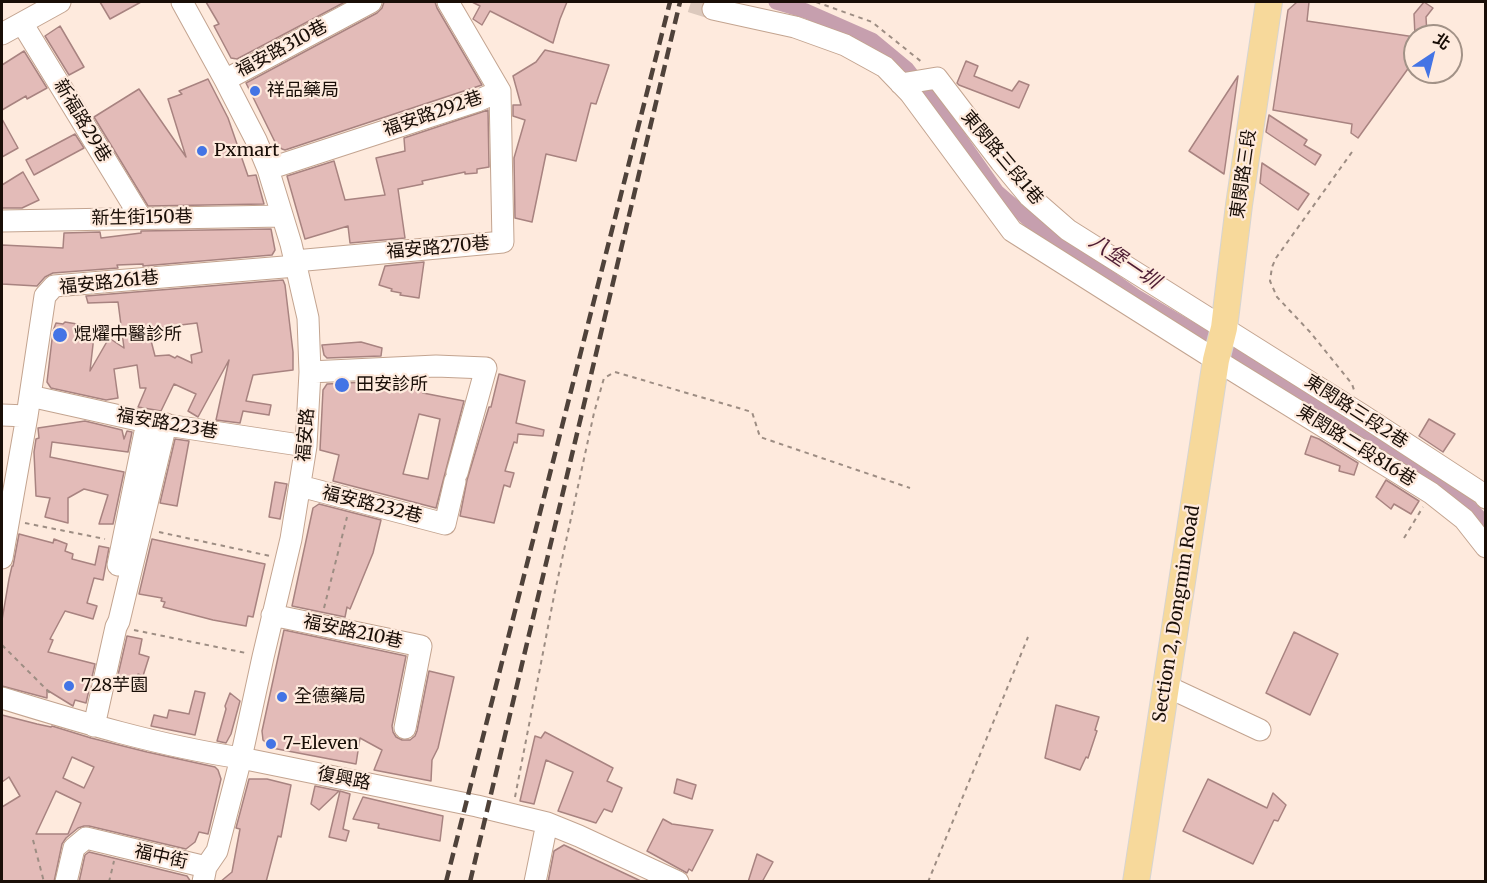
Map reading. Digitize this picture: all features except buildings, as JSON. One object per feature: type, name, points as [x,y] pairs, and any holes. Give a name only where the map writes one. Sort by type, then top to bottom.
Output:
[{"type":"main road","name":"東閔路三段","points":[[1220,345],[1269,2]]},
{"type":"main road","name":"Section 2, Dongmin Road","points":[[1136,882],[1220,345]]},
{"type":"street","points":[[2,34],[60,2]]},
{"type":"street","name":"福安路","points":[[182,2],[256,140],[268,169],[296,264],[308,318],[310,372],[306,446],[286,560],[241,758],[217,851],[204,874]]},
{"type":"street","name":"福安路310巷","points":[[225,80],[371,2]]},
{"type":"street","name":"福安路292巷","points":[[268,169],[500,92],[448,2]]},
{"type":"street","points":[[713,9],[795,27],[845,45],[885,67],[910,93],[1012,231],[1220,345]]},
{"type":"street","name":"新福路29巷","points":[[22,23],[141,218]]},
{"type":"street","points":[[901,84],[937,78]]},
{"type":"street","name":"東閔路三段1巷","points":[[937,78],[1029,196],[1068,230],[1220,345]]},
{"type":"street","name":"福安路270巷","points":[[296,264],[502,242],[500,92]]},
{"type":"street","name":"新生街150巷","points":[[2,221],[282,216]]},
{"type":"street","name":"福安路261巷","points":[[2,558],[45,296],[54,286],[296,264]]},
{"type":"street","name":"東閔路三段2巷","points":[[1220,345],[1362,415],[1483,494],[1485,498]]},
{"type":"street","name":"東閔路二段816巷","points":[[1220,345],[1431,493],[1464,519],[1485,547]]},
{"type":"street","name":"福安路232巷","points":[[300,486],[445,524],[486,368],[436,366],[310,372]]},
{"type":"street","name":"福安路223巷","points":[[2,415],[28,406],[306,446]]},
{"type":"street","points":[[94,726],[141,528],[156,423]]},
{"type":"street","points":[[116,627],[107,615],[122,543],[156,423]]},
{"type":"street","name":"福安路210巷","points":[[272,615],[421,646],[405,728]]},
{"type":"street","points":[[1166,686],[1260,730]]},
{"type":"street","name":"復興路","points":[[2,699],[94,726],[203,752],[477,806],[547,823],[678,882]]},
{"type":"street","points":[[535,882],[547,823]]},
{"type":"street","name":"福中街","points":[[66,882],[74,848],[86,838],[204,874]]},
{"type":"path","points":[[816,2],[872,22],[927,66],[937,78]]},
{"type":"path","points":[[1352,152],[1276,258],[1270,281],[1277,297],[1310,332],[1352,384],[1362,415]]},
{"type":"path","points":[[511,815],[554,596],[594,413],[604,378],[615,372],[752,412],[760,437],[910,488]]},
{"type":"path","points":[[1404,538],[1431,493]]},
{"type":"path","points":[[320,625],[351,500]]},
{"type":"path","points":[[8,519],[122,543]]},
{"type":"path","points":[[141,528],[286,560]]},
{"type":"path","points":[[116,627],[263,657]]},
{"type":"path","points":[[928,882],[1028,637]]},
{"type":"path","points":[[2,645],[52,694]]},
{"type":"path","points":[[33,840],[44,882]]},
{"type":"path","points":[[110,882],[117,846]]},
{"type":"waterway","name":"八堡一圳","points":[[776,2],[806,11],[872,40],[907,69],[946,119],[997,192],[1041,230],[1135,296],[1365,433],[1449,487],[1486,524]]},
{"type":"tunnel","points":[[691,2],[713,9]]},
{"type":"railway","points":[[446,882],[670,2]]},
{"type":"railway","points":[[470,882],[680,2]]},
{"type":"place","name":"祥品藥局","points":[[255,91]]},
{"type":"place","name":"Pxmart","points":[[202,151]]},
{"type":"place","name":"焜燿中醫診所","points":[[60,335]]},
{"type":"place","name":"田安診所","points":[[342,385]]},
{"type":"place","name":"728芋園","points":[[69,686]]},
{"type":"place","name":"全德藥局","points":[[282,697]]},
{"type":"place","name":"7-Eleven","points":[[271,744]]}]
